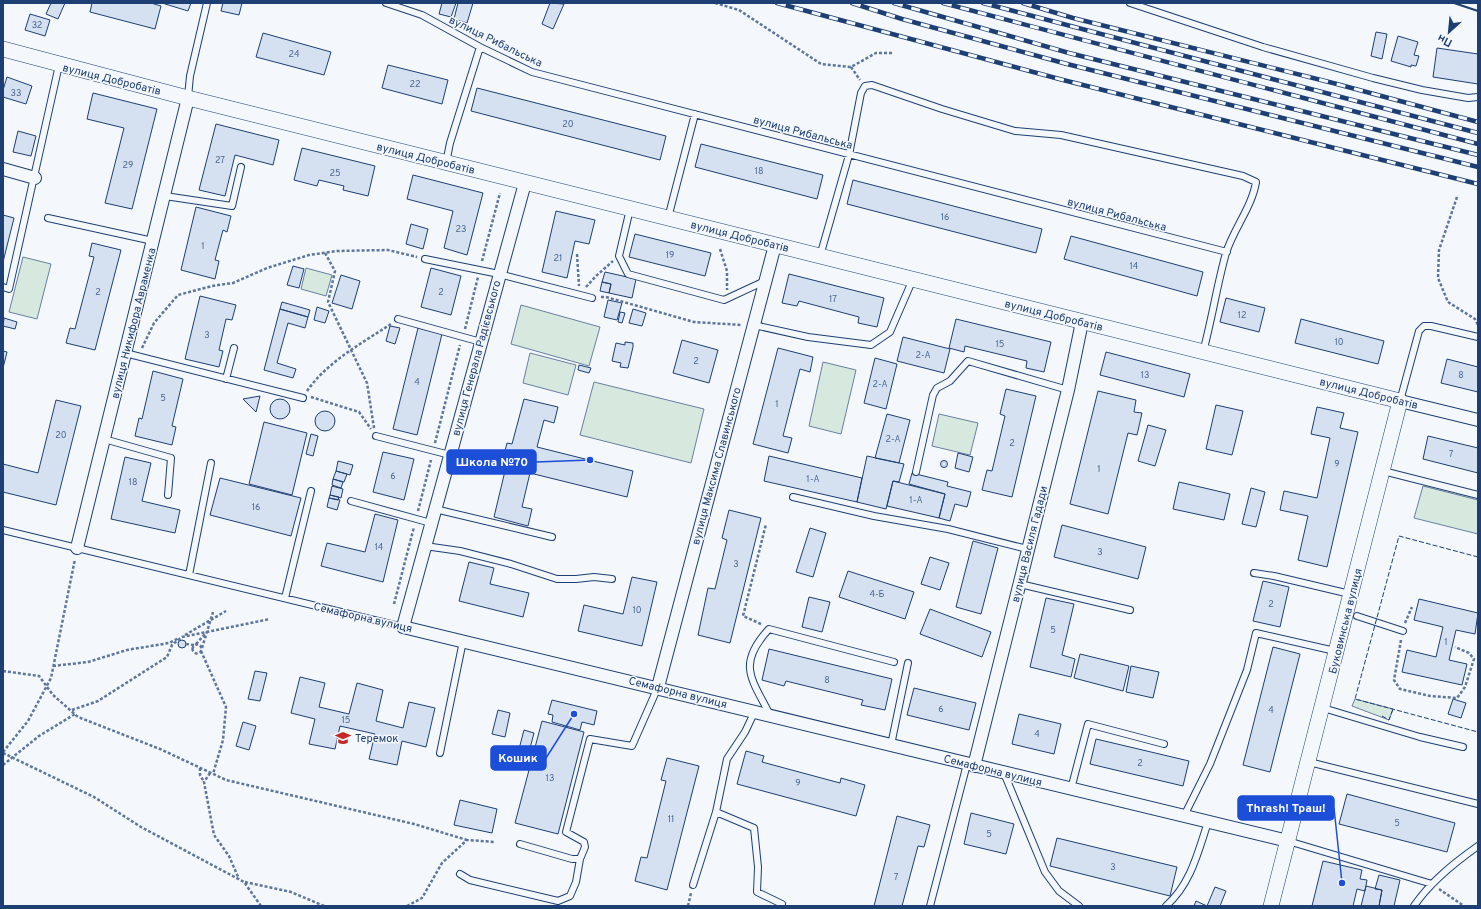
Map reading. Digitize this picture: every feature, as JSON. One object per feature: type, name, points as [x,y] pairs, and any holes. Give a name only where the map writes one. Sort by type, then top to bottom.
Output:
[{"type":"street","name":"вулиця Добробатів","points":[[3,49],[59,65],[524,183],[1478,420]]},
{"type":"street","name":"вулиця Никифора Авраменка","points":[[77,548],[188,98]]},
{"type":"street","points":[[3,169],[35,178]]},
{"type":"street","name":"вулиця Генерала Радієвського","points":[[403,627],[524,183]]},
{"type":"street","name":"вулиця Максима Славинського","points":[[658,687],[775,245]]},
{"type":"street","name":"вулиця Василя Гадади","points":[[971,765],[1020,584],[1027,549],[1068,390],[1082,322]]},
{"type":"street","name":"Буковинська вулиця","points":[[1288,841],[1400,401]]},
{"type":"street","name":"Семафорна вулиця","points":[[403,627],[658,687],[971,765],[1288,841]]},
{"type":"street","points":[[1271,906],[1288,841]]},
{"type":"lane","points":[[188,98],[190,76],[207,3]]},
{"type":"lane","name":"вулиця Рибальська","points":[[386,3],[422,15],[480,47],[532,72],[1226,252]]},
{"type":"lane","points":[[1130,3],[1263,47],[1373,78],[1422,90],[1468,98],[1478,97]]},
{"type":"lane","points":[[446,163],[450,143],[480,47]]},
{"type":"lane","points":[[3,287],[10,289],[59,65]]},
{"type":"lane","points":[[820,256],[848,154],[861,94],[865,86],[872,85],[942,110],[1015,131],[1060,135],[1244,176],[1256,182],[1254,195],[1238,224],[1226,252],[1203,352]]},
{"type":"lane","points":[[668,218],[695,114]]},
{"type":"lane","points":[[165,196],[232,206],[241,167]]},
{"type":"lane","points":[[630,209],[619,256],[628,274],[724,300],[766,280]]},
{"type":"lane","points":[[48,218],[153,241]]},
{"type":"lane","points":[[425,259],[499,274],[592,298]]},
{"type":"lane","points":[[754,325],[808,337],[871,346],[890,332],[913,279]]},
{"type":"lane","points":[[398,319],[481,342]]},
{"type":"lane","points":[[1400,401],[1419,331],[1424,326],[1432,326],[1478,337]]},
{"type":"lane","points":[[226,379],[234,348]]},
{"type":"lane","points":[[125,353],[302,398]]},
{"type":"lane","points":[[916,472],[933,395],[937,388],[950,381],[968,361],[1068,390]]},
{"type":"lane","points":[[376,436],[450,455]]},
{"type":"lane","points":[[104,439],[171,458],[168,495]]},
{"type":"lane","points":[[189,575],[211,463]]},
{"type":"lane","points":[[1383,471],[1478,495]]},
{"type":"lane","points":[[285,598],[311,491]]},
{"type":"lane","points":[[793,497],[874,516],[948,529],[1027,549]]},
{"type":"lane","points":[[351,501],[431,523]]},
{"type":"lane","points":[[435,509],[552,537]]},
{"type":"lane","name":"Семафорна вулиця","points":[[3,530],[403,627]]},
{"type":"lane","points":[[425,546],[460,551],[511,564],[557,579],[594,577],[612,579]]},
{"type":"lane","points":[[1254,573],[1274,576],[1352,594]]},
{"type":"lane","points":[[1020,584],[1130,610]]},
{"type":"lane","points":[[1356,616],[1403,631]]},
{"type":"lane","points":[[770,715],[754,686],[750,673],[750,665],[755,648],[769,629],[894,662]]},
{"type":"lane","points":[[1184,816],[1210,764],[1247,670],[1256,633],[1337,652]]},
{"type":"lane","points":[[440,753],[463,641]]},
{"type":"lane","points":[[891,745],[908,662]]},
{"type":"lane","points":[[460,874],[470,880],[558,901],[570,896],[576,882],[580,859],[585,848],[584,842],[566,832],[590,739],[632,746],[658,687]]},
{"type":"lane","points":[[1323,708],[1420,737],[1463,747]]},
{"type":"lane","points":[[692,885],[716,812],[728,760],[745,732],[755,711]]},
{"type":"lane","points":[[1071,789],[1088,724],[1164,744]]},
{"type":"lane","points":[[1309,762],[1478,804]]},
{"type":"lane","points":[[930,906],[971,765]]},
{"type":"lane","points":[[1004,773],[1045,872],[1059,891],[1079,906]]},
{"type":"lane","points":[[716,812],[754,828],[758,867],[757,892],[782,904]]},
{"type":"lane","points":[[1166,906],[1184,885],[1196,861],[1208,822]]},
{"type":"lane","points":[[1288,841],[1432,884]]},
{"type":"lane","points":[[520,844],[572,859],[580,859]]},
{"type":"lane","points":[[1414,906],[1422,894],[1455,862],[1478,846]]},
{"type":"path","points":[[715,3],[739,10],[821,64],[851,67],[876,53],[894,53]]},
{"type":"path","points":[[851,67],[865,86]]},
{"type":"path","points":[[394,604],[500,193]]},
{"type":"path","points":[[1457,196],[1439,250],[1438,278],[1448,302],[1476,319],[1478,325]]},
{"type":"path","points":[[720,249],[727,272],[728,292],[724,300]]},
{"type":"path","points":[[138,356],[154,323],[178,295],[212,286],[233,283],[267,268],[309,255],[388,250],[425,259]]},
{"type":"path","points":[[325,253],[335,271],[328,302],[367,383],[376,436]]},
{"type":"path","points":[[577,254],[580,295]]},
{"type":"path","points":[[580,295],[596,276],[619,256]]},
{"type":"path","points":[[592,298],[606,297],[694,322],[754,325]]},
{"type":"path","points":[[302,398],[317,377],[351,350],[398,319]]},
{"type":"path","points":[[302,398],[311,397],[359,412],[376,436]]},
{"type":"path","points":[[766,524],[743,616],[752,619],[769,629]]},
{"type":"path","points":[[77,548],[51,678],[28,721],[3,752],[94,797],[141,827],[244,882],[291,892],[324,906]]},
{"type":"path","points":[[1412,607],[1403,631],[1394,680],[1400,689],[1430,696],[1457,698],[1465,687],[1474,659],[1469,653],[1455,647]]},
{"type":"path","points":[[53,666],[88,662],[127,650],[169,643],[226,611]]},
{"type":"path","points":[[202,650],[213,612]]},
{"type":"path","points":[[71,711],[98,701],[167,657],[172,646],[182,636],[270,619]]},
{"type":"path","points":[[202,650],[195,653],[193,650],[195,645],[207,632]]},
{"type":"path","points":[[186,644],[195,645],[202,650],[226,707],[223,740],[212,773],[204,782]]},
{"type":"path","points":[[3,671],[39,676],[53,695],[75,714],[160,749],[226,780],[414,824],[467,840],[495,842]]},
{"type":"path","points":[[3,765],[14,758],[38,736],[75,714]]},
{"type":"path","points":[[200,768],[200,775],[204,782],[214,834],[228,856],[240,880]]},
{"type":"path","points":[[407,906],[422,898],[442,863],[467,840]]},
{"type":"path","points":[[244,882],[261,906]]},
{"type":"path","points":[[1432,884],[1464,906]]},
{"type":"path","points":[[688,906],[692,885]]},
{"type":"shaded area","points":[[23,257],[51,264],[37,319],[9,312]]},
{"type":"shaded area","points":[[306,268],[332,275],[326,296],[301,289]]},
{"type":"shaded area","points":[[521,305],[600,327],[589,366],[511,344]]},
{"type":"shaded area","points":[[530,353],[576,365],[568,395],[523,383]]},
{"type":"shaded area","points":[[823,362],[856,370],[841,434],[809,426]]},
{"type":"shaded area","points":[[594,382],[704,409],[691,463],[580,435]]},
{"type":"shaded area","points":[[939,414],[978,423],[970,455],[932,446]]},
{"type":"shaded area","points":[[1423,486],[1478,500],[1478,534],[1414,518]]},
{"type":"shaded area","points":[[1355,699],[1393,709],[1389,720],[1352,706]]},
{"type":"building","points":[[51,3],[65,3],[58,19],[46,14]]},
{"type":"building","points":[[92,3],[151,3],[161,6],[155,29],[90,12]]},
{"type":"building","points":[[162,3],[191,3],[188,11]]},
{"type":"building","points":[[223,3],[242,3],[239,15],[221,11]]},
{"type":"building","points":[[442,3],[456,3],[451,17],[439,14]]},
{"type":"building","points":[[458,3],[473,3],[467,23],[454,19]]},
{"type":"building","points":[[550,3],[564,4],[553,29],[542,24]]},
{"type":"building","points":[[30,14],[50,20],[45,36],[25,30]]},
{"type":"building","points":[[1376,32],[1387,34],[1382,59],[1371,56]]},
{"type":"building","points":[[263,33],[331,52],[324,75],[256,57]]},
{"type":"building","points":[[1398,36],[1418,42],[1414,55],[1419,56],[1416,66],[1411,65],[1411,67],[1391,61]]},
{"type":"building","points":[[1437,48],[1478,54],[1478,84],[1433,77]]},
{"type":"building","points":[[388,65],[448,80],[442,104],[382,88]]},
{"type":"building","points":[[7,77],[32,86],[26,104],[3,97],[3,90]]},
{"type":"building","points":[[477,88],[666,136],[660,160],[471,111]]},
{"type":"building","points":[[93,93],[157,109],[132,209],[105,203],[124,128],[87,119]]},
{"type":"building","points":[[216,124],[279,140],[273,165],[235,155],[225,196],[199,190]]},
{"type":"building","points":[[18,131],[36,136],[31,156],[13,152]]},
{"type":"building","points":[[701,144],[823,175],[817,199],[695,167]]},
{"type":"building","points":[[302,148],[375,166],[368,196],[343,190],[344,186],[319,180],[317,186],[294,180]]},
{"type":"building","points":[[413,175],[483,193],[467,255],[444,248],[453,211],[407,199]]},
{"type":"building","points":[[853,180],[1042,229],[1036,253],[847,204]]},
{"type":"building","points":[[196,207],[231,216],[227,232],[223,230],[215,260],[219,261],[215,279],[181,270]]},
{"type":"building","points":[[556,211],[595,220],[589,244],[575,241],[567,278],[542,272]]},
{"type":"building","points":[[3,215],[14,218],[3,262]]},
{"type":"building","points":[[411,224],[428,229],[423,249],[406,244]]},
{"type":"building","points":[[635,234],[711,253],[705,276],[629,257]]},
{"type":"building","points":[[1071,236],[1203,272],[1197,296],[1064,259]]},
{"type":"building","points":[[92,243],[121,250],[95,350],[66,343],[70,328],[75,329],[94,257],[89,256]]},
{"type":"building","points":[[293,266],[304,269],[299,288],[287,285]]},
{"type":"building","points":[[431,268],[461,276],[451,315],[421,307]]},
{"type":"building","points":[[605,272],[636,279],[632,298],[609,293],[611,284],[602,282]]},
{"type":"building","points":[[789,274],[884,298],[877,327],[858,323],[859,317],[799,301],[797,306],[782,303]]},
{"type":"building","points":[[341,275],[360,281],[352,309],[332,303]]},
{"type":"building","points":[[602,282],[611,284],[609,293],[600,291]]},
{"type":"building","points":[[200,296],[236,305],[232,320],[226,319],[219,350],[223,351],[219,367],[185,359]]},
{"type":"building","points":[[1226,298],[1265,308],[1259,332],[1220,322]]},
{"type":"building","points":[[608,300],[622,303],[617,320],[604,317]]},
{"type":"building","points":[[282,302],[310,310],[308,317],[280,309]]},
{"type":"building","points":[[317,307],[329,311],[325,323],[314,320]]},
{"type":"building","points":[[280,309],[308,317],[305,328],[288,323],[277,363],[296,369],[293,378],[264,370]]},
{"type":"building","points":[[633,309],[646,313],[642,326],[629,323]]},
{"type":"building","points":[[620,312],[625,313],[622,323],[618,322]]},
{"type":"building","points":[[4,318],[17,322],[15,329],[3,326]]},
{"type":"building","points":[[956,319],[1051,342],[1044,372],[1026,368],[1027,361],[965,346],[964,352],[949,348]]},
{"type":"building","points":[[1301,319],[1384,341],[1378,364],[1295,343]]},
{"type":"building","points":[[390,326],[400,328],[395,344],[386,341]]},
{"type":"building","points":[[418,328],[442,334],[417,435],[393,429]]},
{"type":"building","points":[[903,337],[950,349],[944,373],[897,361]]},
{"type":"building","points":[[682,340],[718,350],[709,383],[673,373]]},
{"type":"building","points":[[625,342],[633,343],[628,368],[620,367],[621,363],[612,361],[616,343],[625,345]]},
{"type":"building","points":[[778,348],[813,357],[810,372],[800,369],[783,436],[792,438],[788,453],[753,444]]},
{"type":"building","points":[[3,351],[7,352],[3,368]]},
{"type":"building","points":[[1106,352],[1190,374],[1184,397],[1100,375]]},
{"type":"building","points":[[875,358],[897,364],[886,409],[864,403]]},
{"type":"building","points":[[1447,359],[1478,367],[1478,392],[1441,383]]},
{"type":"building","points":[[579,365],[591,368],[589,373],[578,370]]},
{"type":"building","points":[[153,371],[183,379],[172,426],[176,427],[172,445],[135,436],[139,418],[142,419]]},
{"type":"building","points":[[1006,389],[1036,396],[1012,497],[982,490],[987,470],[992,471],[1005,416],[1000,414]]},
{"type":"building","points":[[1098,391],[1136,400],[1134,412],[1142,413],[1137,435],[1128,433],[1108,514],[1070,504]]},
{"type":"building","points":[[260,396],[256,412],[243,399]]},
{"type":"building","points":[[280,399],[287,402],[290,409],[287,416],[280,419],[273,416],[270,409],[273,402]]},
{"type":"building","points":[[524,399],[558,407],[554,423],[544,420],[537,447],[633,471],[627,497],[530,473],[522,507],[532,509],[528,526],[494,517],[505,471],[500,470],[507,443],[512,444]]},
{"type":"building","points":[[56,400],[81,406],[56,505],[3,492],[3,464],[38,473]]},
{"type":"building","points":[[1216,405],[1243,411],[1232,455],[1206,449]]},
{"type":"building","points":[[1317,407],[1344,413],[1340,428],[1358,432],[1327,567],[1298,560],[1308,516],[1280,510],[1284,491],[1317,498],[1330,438],[1311,434]]},
{"type":"building","points":[[325,411],[332,414],[335,421],[332,428],[325,431],[318,428],[315,421],[318,414]]},
{"type":"building","points":[[887,414],[910,420],[899,463],[875,458]]},
{"type":"building","points":[[264,422],[307,433],[292,495],[249,484]]},
{"type":"building","points":[[1148,425],[1166,430],[1155,466],[1138,461]]},
{"type":"building","points":[[311,434],[318,436],[313,456],[306,454]]},
{"type":"building","points":[[1428,436],[1478,448],[1478,473],[1423,459]]},
{"type":"building","points":[[383,452],[414,459],[404,500],[373,492]]},
{"type":"building","points":[[958,453],[973,457],[969,472],[955,468]]},
{"type":"building","points":[[769,456],[862,478],[857,502],[764,481]]},
{"type":"building","points":[[867,456],[904,464],[899,482],[893,481],[886,509],[857,502]]},
{"type":"building","points":[[125,457],[151,463],[142,501],[180,510],[175,533],[111,519]]},
{"type":"building","points":[[944,460],[947,461],[947,467],[944,468],[941,467],[940,464],[941,461]]},
{"type":"building","points":[[338,461],[353,465],[350,475],[336,471]]},
{"type":"building","points":[[336,471],[347,474],[344,482],[333,479]]},
{"type":"building","points":[[912,473],[948,482],[947,486],[971,492],[967,507],[955,504],[950,521],[939,518],[945,494],[909,484]]},
{"type":"building","points":[[220,478],[301,498],[291,536],[210,515]]},
{"type":"building","points":[[333,479],[343,482],[341,488],[332,485]]},
{"type":"building","points":[[893,481],[945,494],[939,518],[887,506]]},
{"type":"building","points":[[1179,482],[1230,494],[1224,520],[1173,509]]},
{"type":"building","points":[[332,486],[343,489],[341,498],[330,495]]},
{"type":"building","points":[[1251,488],[1265,492],[1256,527],[1242,524]]},
{"type":"building","points":[[330,495],[339,497],[338,500],[329,498]]},
{"type":"building","points":[[329,498],[340,500],[337,510],[327,507]]},
{"type":"building","points":[[729,510],[761,518],[730,643],[698,635],[708,588],[715,589],[727,540],[722,538]]},
{"type":"building","points":[[375,514],[398,520],[383,582],[321,566],[327,543],[365,552]]},
{"type":"building","points":[[1062,525],[1146,547],[1138,579],[1054,557]]},
{"type":"building","points":[[810,528],[826,533],[813,577],[796,572]]},
{"type":"building","points":[[973,541],[998,548],[981,614],[956,607]]},
{"type":"building","points":[[930,557],[949,563],[940,590],[921,584]]},
{"type":"building","points":[[469,562],[494,568],[490,584],[529,593],[523,617],[459,601]]},
{"type":"building","points":[[848,571],[914,592],[905,619],[839,597]]},
{"type":"building","points":[[632,577],[657,582],[642,646],[578,631],[584,605],[623,614]]},
{"type":"building","points":[[1263,581],[1289,587],[1280,627],[1253,621]]},
{"type":"building","points":[[809,597],[830,602],[822,632],[802,627]]},
{"type":"building","points":[[1046,598],[1074,604],[1062,655],[1075,659],[1071,677],[1030,667]]},
{"type":"building","points":[[1419,599],[1478,613],[1475,634],[1456,630],[1449,660],[1467,664],[1462,685],[1402,672],[1407,650],[1436,657],[1443,627],[1414,620]]},
{"type":"building","points":[[930,609],[991,632],[982,657],[920,634]]},
{"type":"building","points":[[180,640],[184,640],[186,644],[184,648],[180,648],[178,646],[178,642]]},
{"type":"building","points":[[1273,647],[1300,654],[1270,772],[1243,765]]},
{"type":"building","points":[[769,649],[892,679],[885,710],[861,705],[863,700],[786,681],[784,686],[762,680]]},
{"type":"building","points":[[1080,654],[1129,666],[1123,691],[1074,678]]},
{"type":"building","points":[[1131,666],[1159,672],[1153,698],[1126,692]]},
{"type":"building","points":[[255,671],[267,673],[260,701],[248,699]]},
{"type":"building","points":[[300,677],[325,683],[319,707],[349,714],[357,683],[383,690],[376,721],[403,728],[409,702],[435,708],[426,747],[402,741],[397,765],[369,759],[375,734],[340,726],[335,749],[309,744],[315,719],[291,713]]},
{"type":"building","points":[[914,688],[976,703],[969,730],[907,715]]},
{"type":"building","points":[[1453,699],[1466,703],[1461,718],[1448,714]]},
{"type":"building","points":[[552,700],[597,711],[594,725],[582,722],[580,730],[552,722],[553,715],[548,714]]},
{"type":"building","points":[[498,710],[510,713],[505,737],[492,734]]},
{"type":"building","points":[[1019,714],[1061,724],[1054,754],[1012,744]]},
{"type":"building","points":[[542,721],[584,732],[558,834],[515,823]]},
{"type":"building","points":[[243,722],[256,726],[249,750],[236,746]]},
{"type":"building","points":[[524,730],[534,733],[529,752],[519,749]]},
{"type":"building","points":[[1096,739],[1189,761],[1183,786],[1090,764]]},
{"type":"building","points":[[746,751],[764,756],[762,762],[840,783],[841,778],[865,785],[856,816],[737,784]]},
{"type":"building","points":[[667,758],[699,766],[667,890],[635,881],[641,857],[647,858],[666,781],[661,780]]},
{"type":"building","points":[[1347,794],[1455,823],[1447,852],[1339,824]]},
{"type":"building","points":[[460,800],[497,809],[492,833],[454,825]]},
{"type":"building","points":[[971,813],[1014,824],[1006,854],[964,844]]},
{"type":"building","points":[[897,816],[930,825],[924,847],[918,846],[902,906],[874,906]]},
{"type":"building","points":[[1057,838],[1177,867],[1170,896],[1050,866]]},
{"type":"building","points":[[1323,861],[1362,870],[1360,879],[1367,880],[1365,891],[1357,889],[1353,906],[1312,906]]},
{"type":"building","points":[[1379,875],[1400,880],[1394,906],[1379,906],[1382,890],[1375,889]]},
{"type":"building","points":[[1366,886],[1382,890],[1379,906],[1361,906]]},
{"type":"building","points":[[1215,887],[1226,891],[1220,906],[1207,906]]},
{"type":"building","points":[[1196,901],[1207,906],[1194,906]]},
{"type":"railway","points":[[777,3],[1063,80],[1478,184]]},
{"type":"railway","points":[[852,3],[902,19],[1067,64],[1478,167]]},
{"type":"railway","points":[[894,3],[1069,53],[1478,155]]},
{"type":"railway","points":[[943,3],[1478,144]]},
{"type":"railway","points":[[983,3],[1478,133]]},
{"type":"railway","points":[[1023,3],[1073,18],[1333,83],[1478,122]]},
{"type":"fence","points":[[1478,557],[1399,536],[1355,699],[1478,732]]},
{"type":"fence","points":[[1382,716],[1389,720],[1393,709]]},
{"type":"wall","points":[[1454,3],[1478,11]]},
{"type":"place","name":"Школа №70","points":[[590,460]]},
{"type":"place","name":"Кошик","points":[[574,714]]},
{"type":"place","name":"Теремок","points":[[343,738]]},
{"type":"place","name":"Thrash! Траш!","points":[[1342,883]]}]
